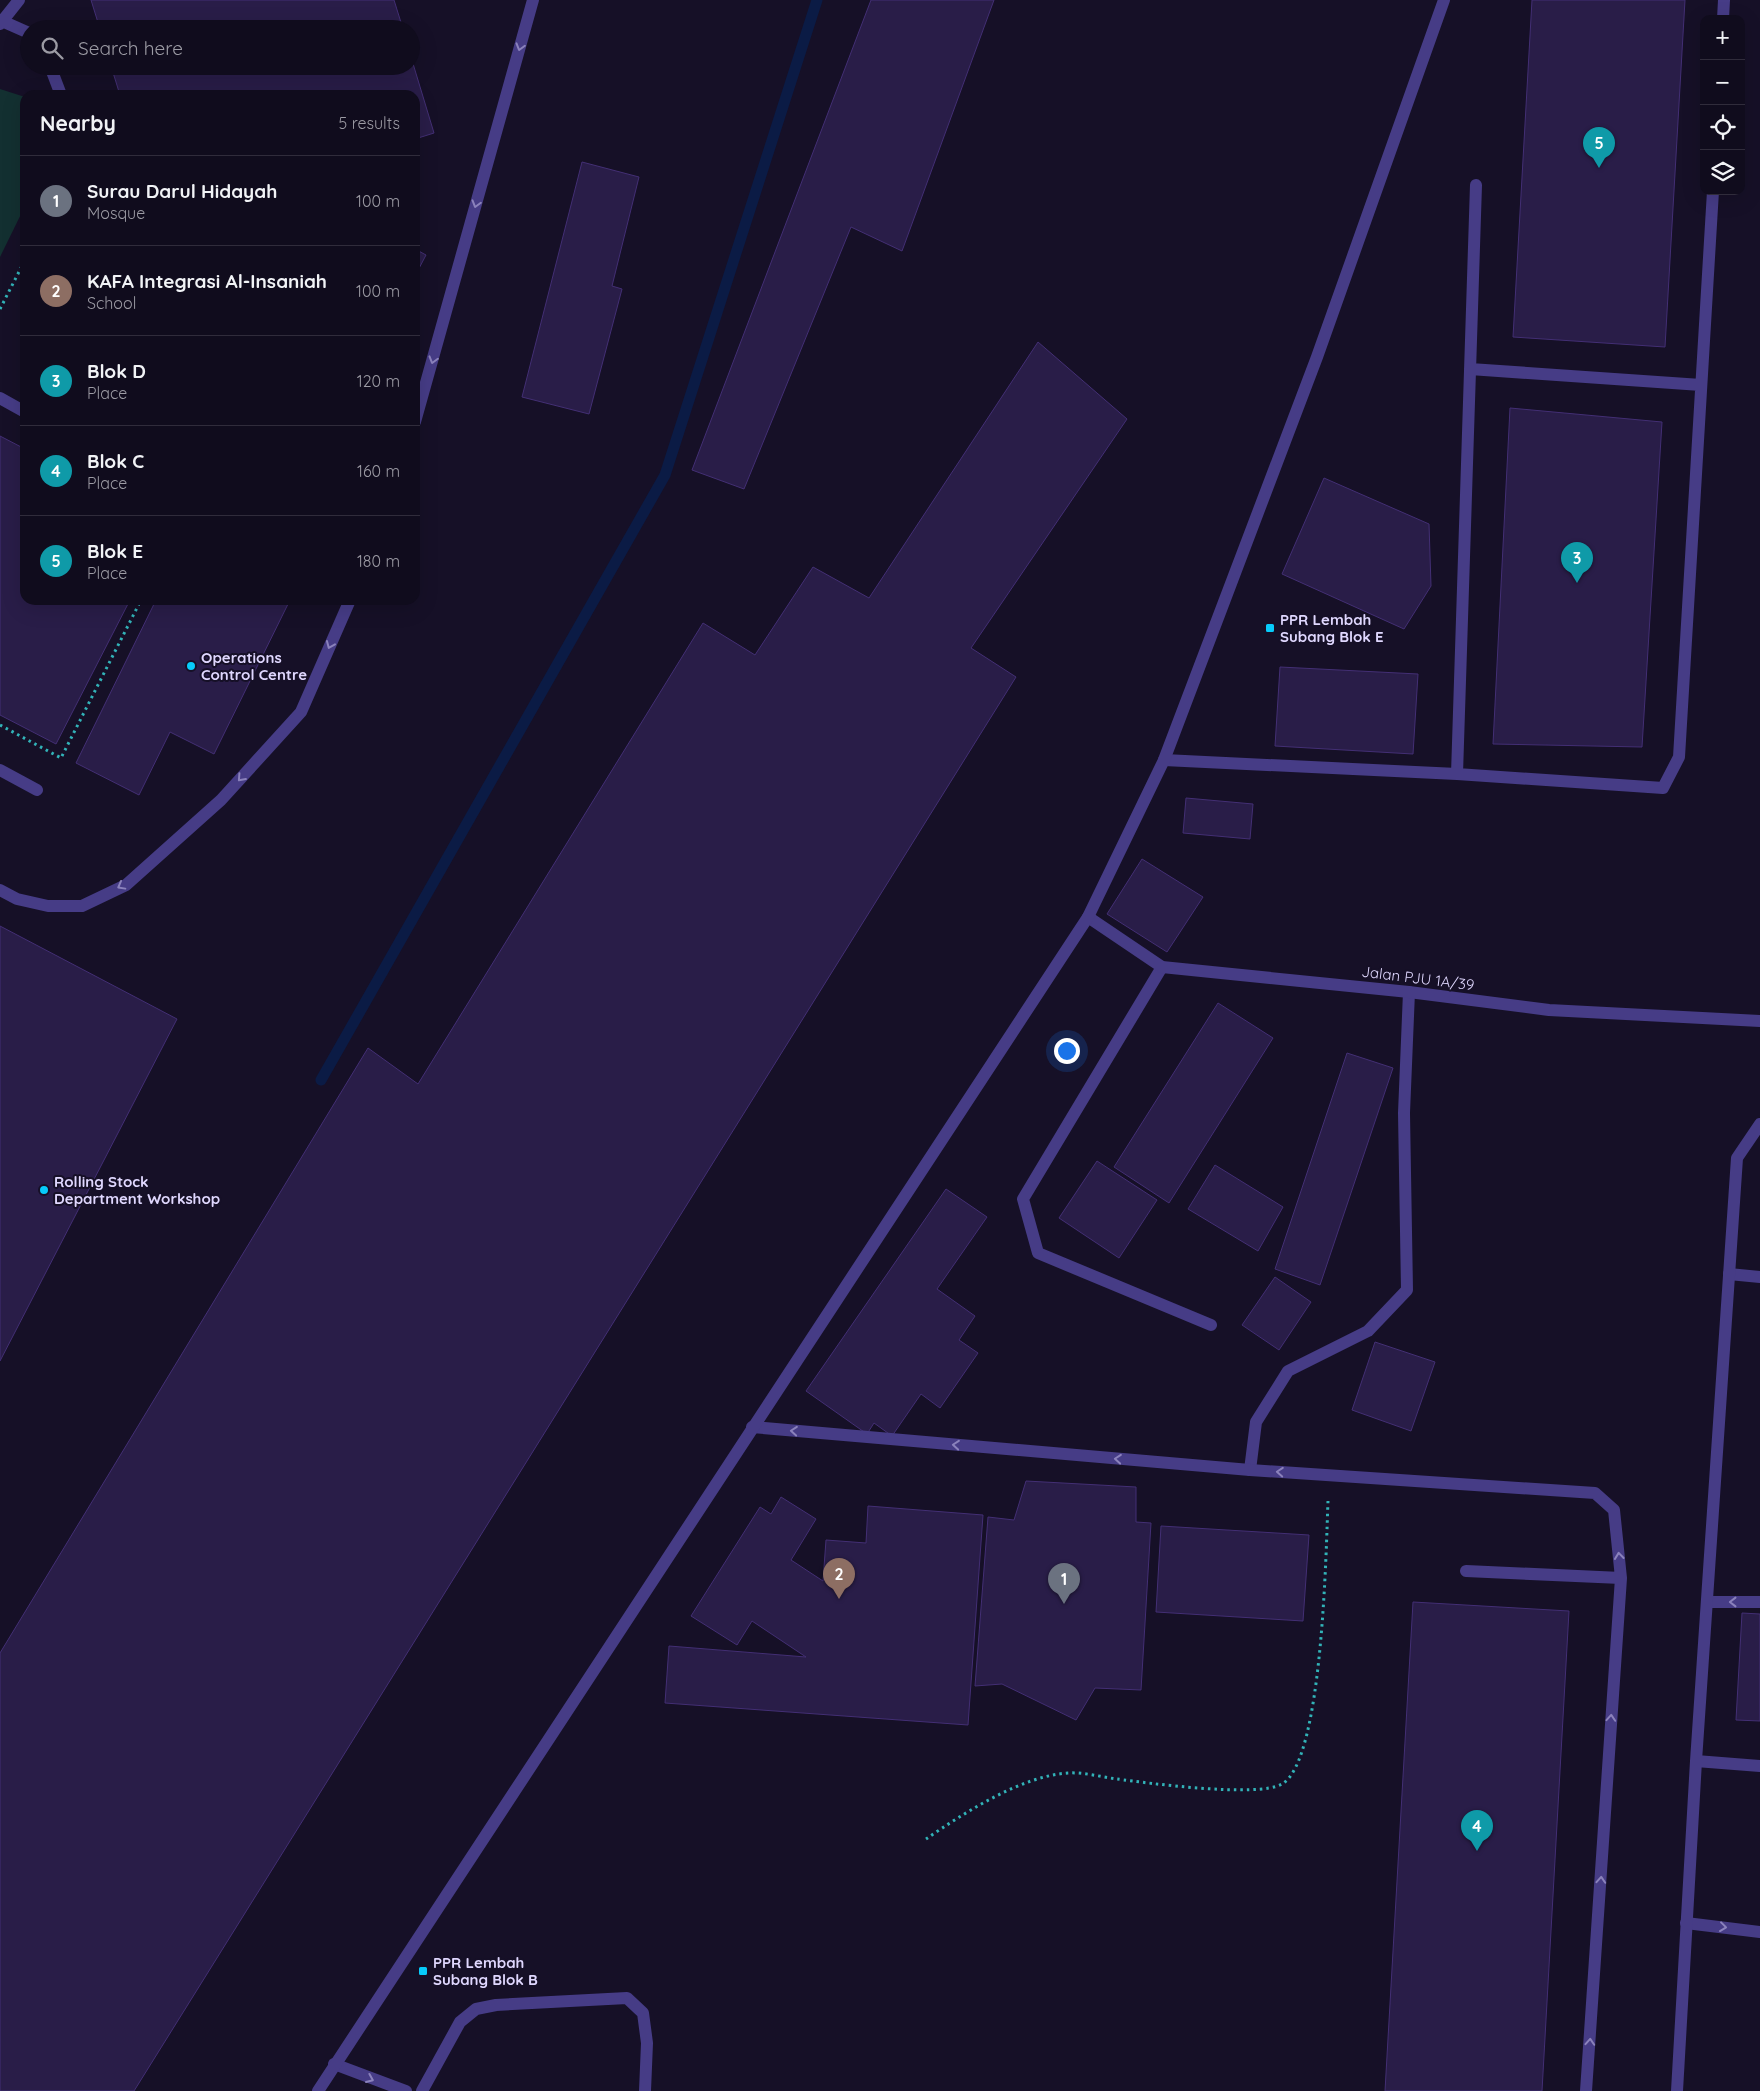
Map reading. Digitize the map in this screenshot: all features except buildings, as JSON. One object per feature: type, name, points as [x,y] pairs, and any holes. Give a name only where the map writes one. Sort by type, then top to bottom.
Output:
[{"type":"street","points":[[19,0],[1,23],[20,30]]},
{"type":"street","points":[[420,404],[533,0]]},
{"type":"street","points":[[318,2091],[1088,917],[1164,760],[1317,357],[1444,0]]},
{"type":"street","points":[[1723,15],[1724,0]]},
{"type":"street","points":[[53,75],[59,90]]},
{"type":"street","points":[[1457,774],[1476,185]]},
{"type":"street","points":[[1164,760],[1457,774],[1663,788],[1679,757],[1712,195]]},
{"type":"street","points":[[1470,369],[1701,385]]},
{"type":"street","points":[[0,398],[20,409]]},
{"type":"street","points":[[0,890],[17,899],[48,906],[82,906],[126,885],[221,800],[302,712],[348,605]]},
{"type":"street","points":[[0,770],[37,790]]},
{"type":"street","name":"Jalan PJU 1A/39","points":[[1088,917],[1162,967],[1409,992],[1549,1010],[1760,1021]]},
{"type":"street","points":[[1162,967],[1023,1199],[1038,1253],[1211,1325]]},
{"type":"street","points":[[1250,1470],[1256,1422],[1288,1371],[1368,1331],[1407,1290],[1404,1113],[1409,992]]},
{"type":"street","points":[[1677,2091],[1696,1762],[1737,1158],[1760,1124]]},
{"type":"street","points":[[1729,1274],[1760,1277]]},
{"type":"street","points":[[752,1427],[1250,1470],[1595,1493],[1614,1510],[1621,1578],[1586,2091]]},
{"type":"street","points":[[1466,1570],[1621,1578]]},
{"type":"street","points":[[1707,1602],[1760,1602]]},
{"type":"street","points":[[1696,1762],[1760,1766]]},
{"type":"street","points":[[1686,1923],[1760,1932]]},
{"type":"street","points":[[422,2091],[460,2022],[476,2009],[496,2005],[627,1998],[643,2014],[648,2043],[646,2091]]},
{"type":"street","points":[[334,2064],[406,2091]]},
{"type":"path","points":[[0,309],[20,270]]},
{"type":"path","points":[[0,725],[61,758],[138,605]]},
{"type":"path","points":[[926,1839],[977,1805],[1054,1774],[1070,1772],[1141,1782],[1241,1790],[1282,1784],[1295,1769],[1305,1742],[1320,1651],[1329,1476]]},
{"type":"green space","points":[[0,89],[20,95],[20,216],[0,257]]},
{"type":"waterway","points":[[321,1080],[665,475],[817,0]]},
{"type":"place","name":"Blok E","points":[[1599,168]]},
{"type":"place","name":"Blok D","points":[[1577,583]]},
{"type":"place","name":"PPR Lembah Subang Blok E","points":[[1270,628]]},
{"type":"place","name":"Operations Control Centre","points":[[191,666]]},
{"type":"place","name":"Rolling Stock Department Workshop","points":[[44,1190]]},
{"type":"place","name":"KAFA Integrasi Al-Insaniah","points":[[839,1599]]},
{"type":"place","name":"Surau Darul Hidayah","points":[[1064,1604]]},
{"type":"place","name":"Blok C","points":[[1477,1851]]},
{"type":"place","name":"PPR Lembah Subang Blok B","points":[[423,1971]]}]
